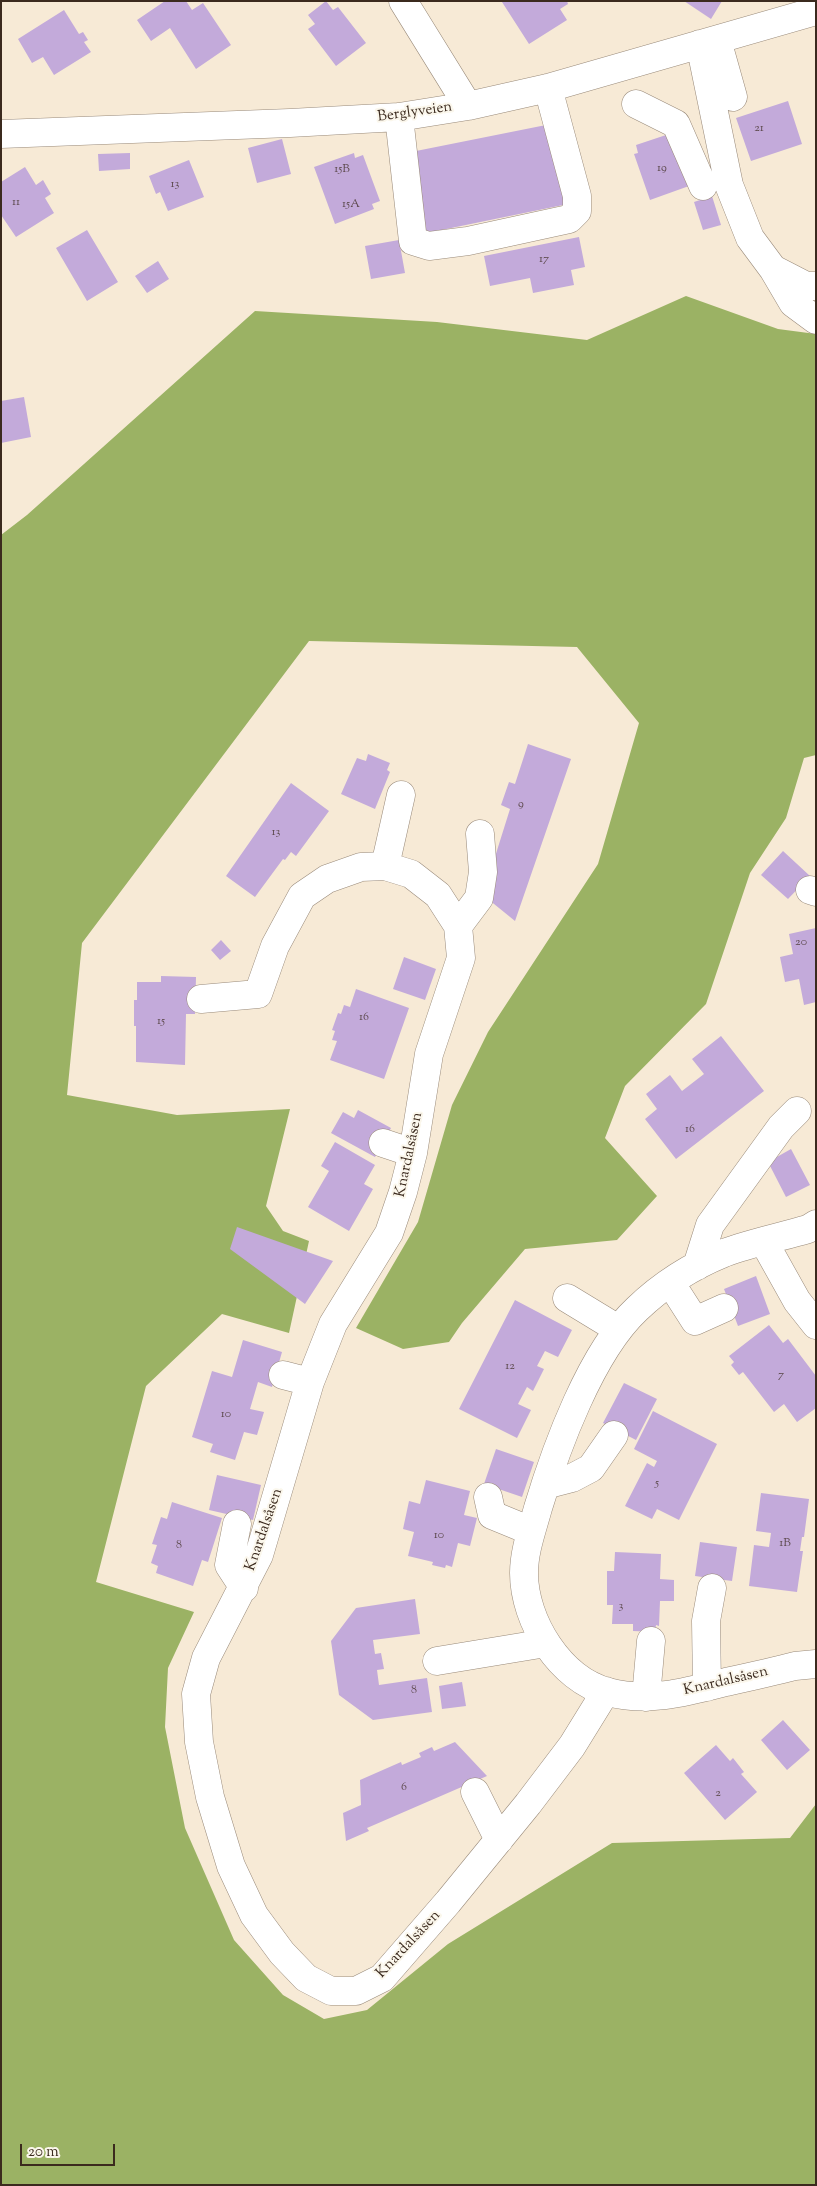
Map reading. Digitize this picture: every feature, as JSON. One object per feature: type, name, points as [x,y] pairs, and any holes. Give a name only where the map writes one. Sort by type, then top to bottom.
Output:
[{"type":"street","points":[[402,1],[468,106]]},
{"type":"street","name":"Berglyveien","points":[[1,134],[299,123],[399,117],[468,106],[548,88],[816,11]]},
{"type":"street","points":[[709,42],[733,97]]},
{"type":"street","points":[[709,42],[729,185],[750,238],[773,269],[792,303],[816,320]]},
{"type":"street","points":[[626,66],[640,117],[676,124],[703,186]]},
{"type":"street","points":[[399,117],[413,241],[429,246],[468,241],[569,219],[577,211],[577,196],[548,88]]},
{"type":"street","points":[[773,269],[806,286],[816,286]]},
{"type":"street","points":[[385,866],[401,795]]},
{"type":"street","points":[[458,926],[479,898],[483,872],[480,834]]},
{"type":"street","name":"Knardalsåsen","points":[[201,999],[258,994],[274,946],[302,896],[327,879],[361,866],[385,866],[411,874],[438,895],[458,926],[461,958],[429,1054],[412,1153],[403,1192],[388,1233],[333,1324],[310,1382],[260,1555],[206,1658],[196,1694],[199,1742],[210,1797],[231,1866],[254,1915],[282,1954],[306,1978],[331,1991],[356,1991],[382,1978],[499,1840],[572,1746],[606,1692]]},
{"type":"street","points":[[697,1266],[710,1225],[781,1127],[797,1111]]},
{"type":"street","points":[[383,1144],[412,1153]]},
{"type":"street","name":"Knardalsåsen","points":[[816,1224],[725,1253],[697,1266],[670,1282],[638,1308],[618,1329],[600,1357],[570,1418],[545,1485],[531,1531],[526,1552],[524,1574],[528,1600],[535,1622],[546,1642],[556,1656],[578,1678],[606,1692],[637,1697],[671,1695],[795,1666],[816,1664]]},
{"type":"street","points":[[764,1242],[797,1301],[816,1325]]},
{"type":"street","points":[[670,1282],[695,1321],[724,1308]]},
{"type":"street","points":[[567,1298],[618,1329]]},
{"type":"street","points":[[283,1375],[310,1382]]},
{"type":"street","points":[[545,1485],[572,1478],[591,1468],[614,1435]]},
{"type":"street","points":[[488,1497],[492,1515],[531,1531]]},
{"type":"street","points":[[237,1524],[229,1566],[244,1588]]},
{"type":"street","points":[[708,1687],[706,1621],[712,1588]]},
{"type":"street","points":[[646,1697],[651,1641]]},
{"type":"street","points":[[437,1661],[546,1642]]},
{"type":"street","points":[[475,1792],[499,1840]]},
{"type":"green space","points":[[686,296],[778,329],[816,334],[816,755],[804,758],[786,818],[750,873],[706,1004],[625,1086],[605,1138],[657,1196],[617,1240],[525,1249],[462,1323],[449,1342],[403,1349],[356,1328],[418,1222],[452,1105],[488,1032],[598,864],[639,723],[577,647],[309,641],[82,943],[67,1095],[177,1115],[290,1109],[266,1206],[283,1231],[309,1241],[289,1333],[222,1314],[146,1386],[96,1582],[194,1612],[168,1668],[165,1727],[185,1828],[234,1940],[283,1995],[324,2019],[367,2010],[448,1944],[612,1843],[790,1838],[816,1804],[816,2185],[1,2185],[1,535],[27,515],[255,311],[437,322],[587,340]]},
{"type":"building","points":[[165,1],[186,1],[192,10],[203,3],[231,45],[196,69],[170,28],[151,41],[137,20]]},
{"type":"building","points":[[326,1],[333,10],[338,7],[366,43],[336,66],[308,29],[315,24],[308,15]]},
{"type":"building","points":[[567,1],[568,4],[560,9],[567,20],[529,44],[502,2]]},
{"type":"building","points":[[684,1],[722,1],[711,19]]},
{"type":"building","points":[[64,10],[79,34],[83,32],[88,40],[84,42],[91,52],[54,75],[43,57],[32,63],[18,39]]},
{"type":"building","points":[[788,101],[802,144],[751,161],[736,118]]},
{"type":"building","points":[[551,124],[568,204],[422,234],[406,153]]},
{"type":"building","points":[[666,135],[689,186],[650,200],[634,154],[638,153],[636,145]]},
{"type":"building","points":[[282,139],[291,174],[257,183],[248,148]]},
{"type":"building","points":[[130,153],[130,169],[99,171],[98,154]]},
{"type":"building","points":[[354,153],[355,158],[363,155],[380,201],[372,204],[374,209],[335,224],[314,167]]},
{"type":"building","points":[[189,160],[204,197],[168,211],[160,192],[156,194],[149,176]]},
{"type":"building","points":[[25,167],[36,185],[43,180],[51,194],[45,198],[54,213],[16,237],[1,215],[1,182]]},
{"type":"building","points":[[712,196],[721,225],[703,230],[694,202]]},
{"type":"building","points":[[87,230],[118,282],[87,301],[56,248]]},
{"type":"building","points":[[579,237],[585,267],[571,270],[574,285],[533,293],[530,278],[490,286],[484,256]]},
{"type":"building","points":[[399,240],[405,273],[371,279],[365,246]]},
{"type":"building","points":[[158,261],[169,279],[147,293],[135,276]]},
{"type":"building","points":[[24,397],[31,437],[1,443],[1,401]]},
{"type":"building","points":[[528,744],[571,759],[515,921],[483,895],[510,809],[501,805],[509,782],[515,784]]},
{"type":"building","points":[[368,754],[390,763],[387,770],[390,772],[375,809],[341,794],[357,758],[366,761]]},
{"type":"building","points":[[291,783],[329,811],[296,856],[291,852],[285,860],[283,859],[255,897],[226,876]]},
{"type":"building","points":[[783,851],[810,876],[788,899],[761,875]]},
{"type":"building","points":[[816,928],[816,1002],[804,1005],[799,979],[785,982],[780,957],[793,954],[789,934]]},
{"type":"building","points":[[221,940],[231,951],[220,960],[211,950]]},
{"type":"building","points":[[404,957],[436,969],[425,1000],[393,989]]},
{"type":"building","points":[[161,976],[196,977],[195,1014],[186,1014],[185,1065],[136,1062],[134,1000],[137,1000],[137,982],[161,982]]},
{"type":"building","points":[[356,989],[409,1008],[384,1079],[330,1060],[337,1041],[332,1040],[335,1031],[332,1030],[338,1013],[341,1014],[344,1005],[350,1007]]},
{"type":"building","points":[[721,1036],[764,1091],[676,1159],[645,1119],[657,1109],[646,1094],[670,1075],[682,1091],[704,1074],[692,1059]]},
{"type":"building","points":[[358,1110],[391,1128],[375,1157],[331,1133],[343,1112],[354,1118]]},
{"type":"building","points":[[335,1142],[375,1165],[364,1184],[373,1189],[349,1231],[308,1207],[329,1171],[321,1166]]},
{"type":"building","points":[[791,1149],[810,1185],[786,1197],[768,1162]]},
{"type":"building","points":[[237,1227],[333,1261],[305,1304],[230,1249]]},
{"type":"building","points":[[756,1276],[770,1314],[738,1326],[724,1289]]},
{"type":"building","points":[[515,1300],[572,1330],[558,1357],[545,1351],[537,1366],[544,1369],[533,1391],[527,1387],[518,1404],[531,1410],[517,1438],[459,1409]]},
{"type":"building","points":[[769,1325],[783,1343],[788,1339],[816,1376],[816,1408],[797,1422],[784,1404],[774,1412],[743,1372],[739,1375],[731,1365],[734,1362],[729,1356]]},
{"type":"building","points":[[243,1340],[282,1352],[272,1387],[258,1382],[250,1409],[264,1412],[257,1435],[244,1432],[235,1460],[210,1452],[213,1444],[192,1437],[212,1371],[232,1377]]},
{"type":"building","points":[[624,1383],[657,1399],[636,1440],[603,1423]]},
{"type":"building","points":[[653,1411],[717,1444],[679,1520],[657,1509],[652,1519],[625,1506],[647,1463],[654,1467],[657,1461],[634,1449]]},
{"type":"building","points":[[496,1449],[534,1462],[522,1497],[484,1484]]},
{"type":"building","points":[[217,1475],[261,1485],[253,1520],[209,1510]]},
{"type":"building","points":[[426,1480],[470,1491],[464,1515],[477,1518],[470,1546],[458,1543],[452,1567],[446,1565],[445,1568],[432,1565],[433,1562],[408,1556],[414,1532],[403,1529],[409,1501],[420,1504]]},
{"type":"building","points":[[761,1493],[809,1499],[804,1537],[802,1537],[800,1551],[803,1551],[797,1592],[749,1586],[754,1545],[769,1547],[771,1533],[756,1531]]},
{"type":"building","points":[[172,1502],[222,1518],[208,1562],[202,1560],[193,1586],[156,1573],[158,1566],[151,1563],[157,1545],[152,1544],[161,1517],[167,1519]]},
{"type":"building","points":[[700,1542],[737,1547],[732,1581],[695,1576]]},
{"type":"building","points":[[615,1552],[661,1554],[660,1579],[674,1580],[674,1601],[660,1601],[659,1626],[656,1625],[655,1632],[633,1631],[633,1624],[612,1624],[613,1605],[607,1605],[607,1571],[614,1571]]},
{"type":"building","points":[[415,1599],[420,1634],[373,1640],[375,1654],[381,1653],[384,1669],[377,1670],[379,1685],[427,1678],[432,1712],[373,1720],[339,1695],[331,1641],[356,1608]]},
{"type":"building","points":[[462,1682],[466,1706],[442,1709],[439,1686]]},
{"type":"building","points":[[783,1720],[810,1750],[787,1770],[761,1740]]},
{"type":"building","points":[[455,1742],[487,1776],[367,1828],[369,1831],[346,1841],[343,1813],[361,1805],[360,1780],[401,1762],[402,1765],[421,1757],[419,1753],[432,1747],[434,1751]]},
{"type":"building","points":[[716,1745],[730,1761],[733,1758],[744,1772],[741,1774],[757,1792],[725,1820],[684,1773]]}]
